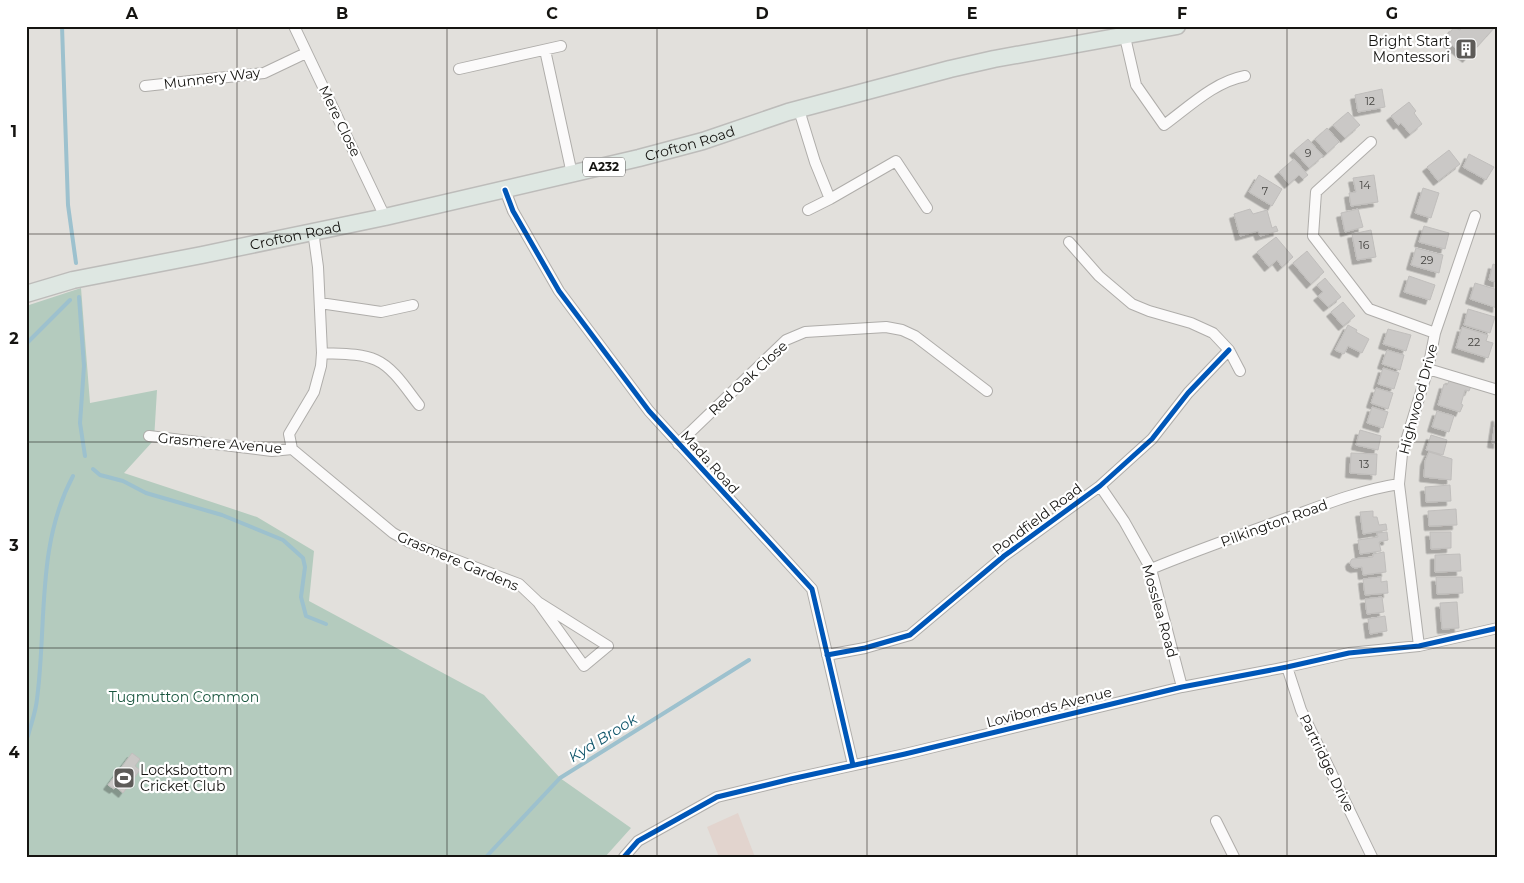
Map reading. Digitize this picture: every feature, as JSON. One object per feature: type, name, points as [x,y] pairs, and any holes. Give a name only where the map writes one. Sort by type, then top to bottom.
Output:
[{"type":"main road","name":"Crofton Road","points":[[26,294],[73,280],[385,217],[572,174],[703,141],[799,110],[923,75],[1117,33],[1177,26]]},
{"type":"street","name":"Mere Close","points":[[294,26],[385,217]]},
{"type":"street","points":[[1117,33],[1136,85],[1164,126],[1215,87],[1232,79],[1246,76]]},
{"type":"street","points":[[459,69],[561,46]]},
{"type":"street","points":[[545,50],[572,174]]},
{"type":"street","name":"Munnery Way","points":[[145,86],[264,73],[306,53]]},
{"type":"street","points":[[799,110],[814,162],[830,198]]},
{"type":"street","points":[[1371,142],[1316,192],[1313,236],[1369,310],[1435,333]]},
{"type":"street","points":[[808,210],[896,161],[927,208]]},
{"type":"street","name":"Mada Road","points":[[505,190],[513,211],[559,291],[649,411],[812,589],[852,765]]},
{"type":"street","name":"Highwood Drive","points":[[1419,646],[1399,484],[1402,454],[1428,369],[1435,333],[1475,216]]},
{"type":"street","points":[[292,449],[289,434],[314,392],[318,380],[322,353],[318,267],[313,231]]},
{"type":"street","points":[[1069,242],[1099,276],[1132,304],[1191,323],[1213,333],[1229,350],[1240,372]]},
{"type":"street","points":[[320,303],[381,312],[413,305]]},
{"type":"street","name":"Red Oak Close","points":[[678,444],[786,340],[805,332],[886,327],[902,330],[915,336],[987,391]]},
{"type":"street","name":"Pondfield Road","points":[[827,655],[865,648],[910,635],[1004,556],[1100,486],[1152,439],[1188,393],[1229,350]]},
{"type":"street","points":[[322,353],[360,356],[376,360],[388,368],[419,405]]},
{"type":"street","points":[[1428,369],[1498,390]]},
{"type":"street","name":"Grasmere Avenue","points":[[149,436],[272,450],[292,449]]},
{"type":"street","name":"Grasmere Gardens","points":[[292,449],[393,533],[410,542],[519,584],[538,602],[584,666],[608,646],[538,602]]},
{"type":"street","name":"Pilkington Road","points":[[1151,569],[1341,498],[1376,488],[1399,484]]},
{"type":"street","name":"Mosslea Road","points":[[1100,486],[1124,521],[1151,569],[1182,687]]},
{"type":"street","name":"Lovibonds Avenue","points":[[624,857],[638,840],[717,797],[1182,687],[1349,653],[1419,646],[1498,628]]},
{"type":"street","name":"Partridge Drive","points":[[1287,667],[1301,710],[1372,857]]},
{"type":"street","points":[[1216,821],[1234,857]]},
{"type":"shaded area","points":[[738,813],[755,857],[719,857],[707,827]]},
{"type":"green space","name":"Tugmutton Common","points":[[81,288],[90,403],[157,390],[154,440],[124,473],[257,517],[314,551],[309,601],[484,695],[560,778],[631,828],[605,857],[26,857],[26,306]]},
{"type":"building","name":"Bright Start Montessori","points":[[1464,26],[1496,26],[1467,58],[1445,39],[1454,27],[1460,30]]},
{"type":"building","points":[[1382,89],[1385,107],[1358,112],[1355,95]]},
{"type":"building","points":[[1409,102],[1422,124],[1410,134],[1401,123],[1398,125],[1391,116]]},
{"type":"building","points":[[1348,112],[1360,125],[1345,138],[1333,125]]},
{"type":"building","points":[[1327,128],[1339,142],[1327,153],[1315,139]]},
{"type":"building","points":[[1308,139],[1323,156],[1309,168],[1294,151]]},
{"type":"building","points":[[1449,150],[1460,164],[1438,181],[1427,167]]},
{"type":"building","points":[[1469,154],[1494,167],[1486,180],[1463,167]]},
{"type":"building","points":[[1294,159],[1308,175],[1303,179],[1299,175],[1289,184],[1279,172]]},
{"type":"building","points":[[1259,175],[1282,189],[1272,206],[1249,192]]},
{"type":"building","points":[[1374,175],[1378,202],[1351,206],[1349,193],[1356,192],[1353,178]]},
{"type":"building","points":[[1423,188],[1439,193],[1431,218],[1415,213]]},
{"type":"building","points":[[1250,209],[1253,214],[1267,210],[1272,228],[1276,226],[1278,231],[1260,236],[1258,231],[1240,236],[1234,214]]},
{"type":"building","points":[[1358,209],[1363,227],[1345,232],[1341,213]]},
{"type":"building","points":[[1424,226],[1449,233],[1445,249],[1419,242]]},
{"type":"building","points":[[1371,230],[1376,257],[1357,260],[1352,234]]},
{"type":"building","points":[[1276,237],[1293,257],[1282,267],[1277,260],[1269,267],[1257,252]]},
{"type":"building","points":[[1416,248],[1443,255],[1439,273],[1411,265]]},
{"type":"building","points":[[1307,251],[1324,272],[1311,284],[1293,263]]},
{"type":"building","points":[[1493,264],[1498,266],[1498,283],[1489,280]]},
{"type":"building","points":[[1409,276],[1435,285],[1430,300],[1404,292]]},
{"type":"building","points":[[1325,278],[1341,297],[1328,307],[1318,296],[1323,292],[1317,285]]},
{"type":"building","points":[[1475,283],[1498,290],[1497,308],[1470,299]]},
{"type":"building","points":[[1343,302],[1355,316],[1343,326],[1331,312]]},
{"type":"building","points":[[1468,309],[1495,317],[1490,333],[1464,325]]},
{"type":"building","points":[[1348,325],[1369,339],[1362,353],[1348,346],[1344,354],[1335,350]]},
{"type":"building","points":[[1462,327],[1488,335],[1486,341],[1493,343],[1488,358],[1456,348]]},
{"type":"building","points":[[1388,329],[1411,335],[1406,351],[1383,344]]},
{"type":"building","points":[[1387,350],[1404,355],[1400,370],[1382,364]]},
{"type":"building","points":[[1383,368],[1399,373],[1394,389],[1378,384]]},
{"type":"building","points":[[1450,379],[1471,386],[1469,391],[1465,390],[1460,412],[1438,405],[1444,384],[1447,385]]},
{"type":"building","points":[[1376,388],[1393,393],[1388,409],[1371,403]]},
{"type":"building","points":[[1372,407],[1388,412],[1383,428],[1367,423]]},
{"type":"building","points":[[1437,411],[1454,416],[1449,432],[1432,427]]},
{"type":"building","points":[[1496,417],[1498,417],[1498,444],[1492,443]]},
{"type":"building","points":[[1360,430],[1381,436],[1378,450],[1356,445]]},
{"type":"building","points":[[1431,435],[1447,440],[1443,455],[1426,450]]},
{"type":"building","points":[[1429,452],[1452,459],[1451,480],[1424,477],[1425,461]]},
{"type":"building","points":[[1351,453],[1377,454],[1376,475],[1350,473]]},
{"type":"building","points":[[1450,485],[1451,501],[1426,502],[1425,487]]},
{"type":"building","points":[[1456,509],[1457,525],[1429,526],[1428,511]]},
{"type":"building","points":[[1373,511],[1373,517],[1377,517],[1379,525],[1386,524],[1387,530],[1363,534],[1360,512]]},
{"type":"building","points":[[1387,532],[1388,540],[1379,542],[1381,551],[1360,554],[1358,540],[1378,537],[1377,533]]},
{"type":"building","points":[[1430,532],[1451,532],[1451,548],[1431,549]]},
{"type":"building","points":[[1384,552],[1386,572],[1363,575],[1362,567],[1355,568],[1351,566],[1350,562],[1352,559],[1373,557],[1373,554]]},
{"type":"building","points":[[1460,554],[1461,571],[1435,572],[1435,555]]},
{"type":"building","points":[[1381,577],[1381,582],[1387,581],[1388,593],[1365,595],[1363,579]]},
{"type":"building","points":[[1436,577],[1462,577],[1463,593],[1437,594]]},
{"type":"building","points":[[1382,597],[1384,612],[1367,614],[1365,599]]},
{"type":"building","points":[[1457,602],[1459,628],[1442,629],[1440,603]]},
{"type":"building","points":[[1385,616],[1387,631],[1370,634],[1368,619]]},
{"type":"building","name":"Locksbottom Cricket Club","points":[[132,753],[140,759],[135,766],[140,770],[123,793],[116,787],[114,789],[108,785]]},
{"type":"waterway","points":[[62,26],[68,205],[76,263]]},
{"type":"waterway","points":[[79,297],[84,366],[80,423],[85,456]]},
{"type":"waterway","points":[[26,344],[70,300]]},
{"type":"waterway","points":[[93,469],[100,475],[123,481],[146,493],[222,515],[283,540],[303,558],[305,567],[301,597],[306,616],[326,624]]},
{"type":"waterway","points":[[28,736],[37,699],[48,557],[53,529],[61,502],[73,476]]},
{"type":"waterway","name":"Kyd Brook","points":[[486,857],[560,778],[749,660]]},
{"type":"cycle path","points":[[505,190],[513,211],[559,291],[649,411],[812,589],[853,765]]},
{"type":"cycle path","points":[[827,655],[865,648],[910,635],[1004,556],[1100,486],[1152,439],[1188,393],[1229,350]]},
{"type":"cycle path","points":[[624,857],[638,841],[717,797],[1182,687],[1349,653],[1419,646],[1498,628]]},
{"type":"place","name":"Bright Start Montessori","points":[[1466,49]]},
{"type":"place","name":"Locksbottom Cricket Club","points":[[124,778]]}]
